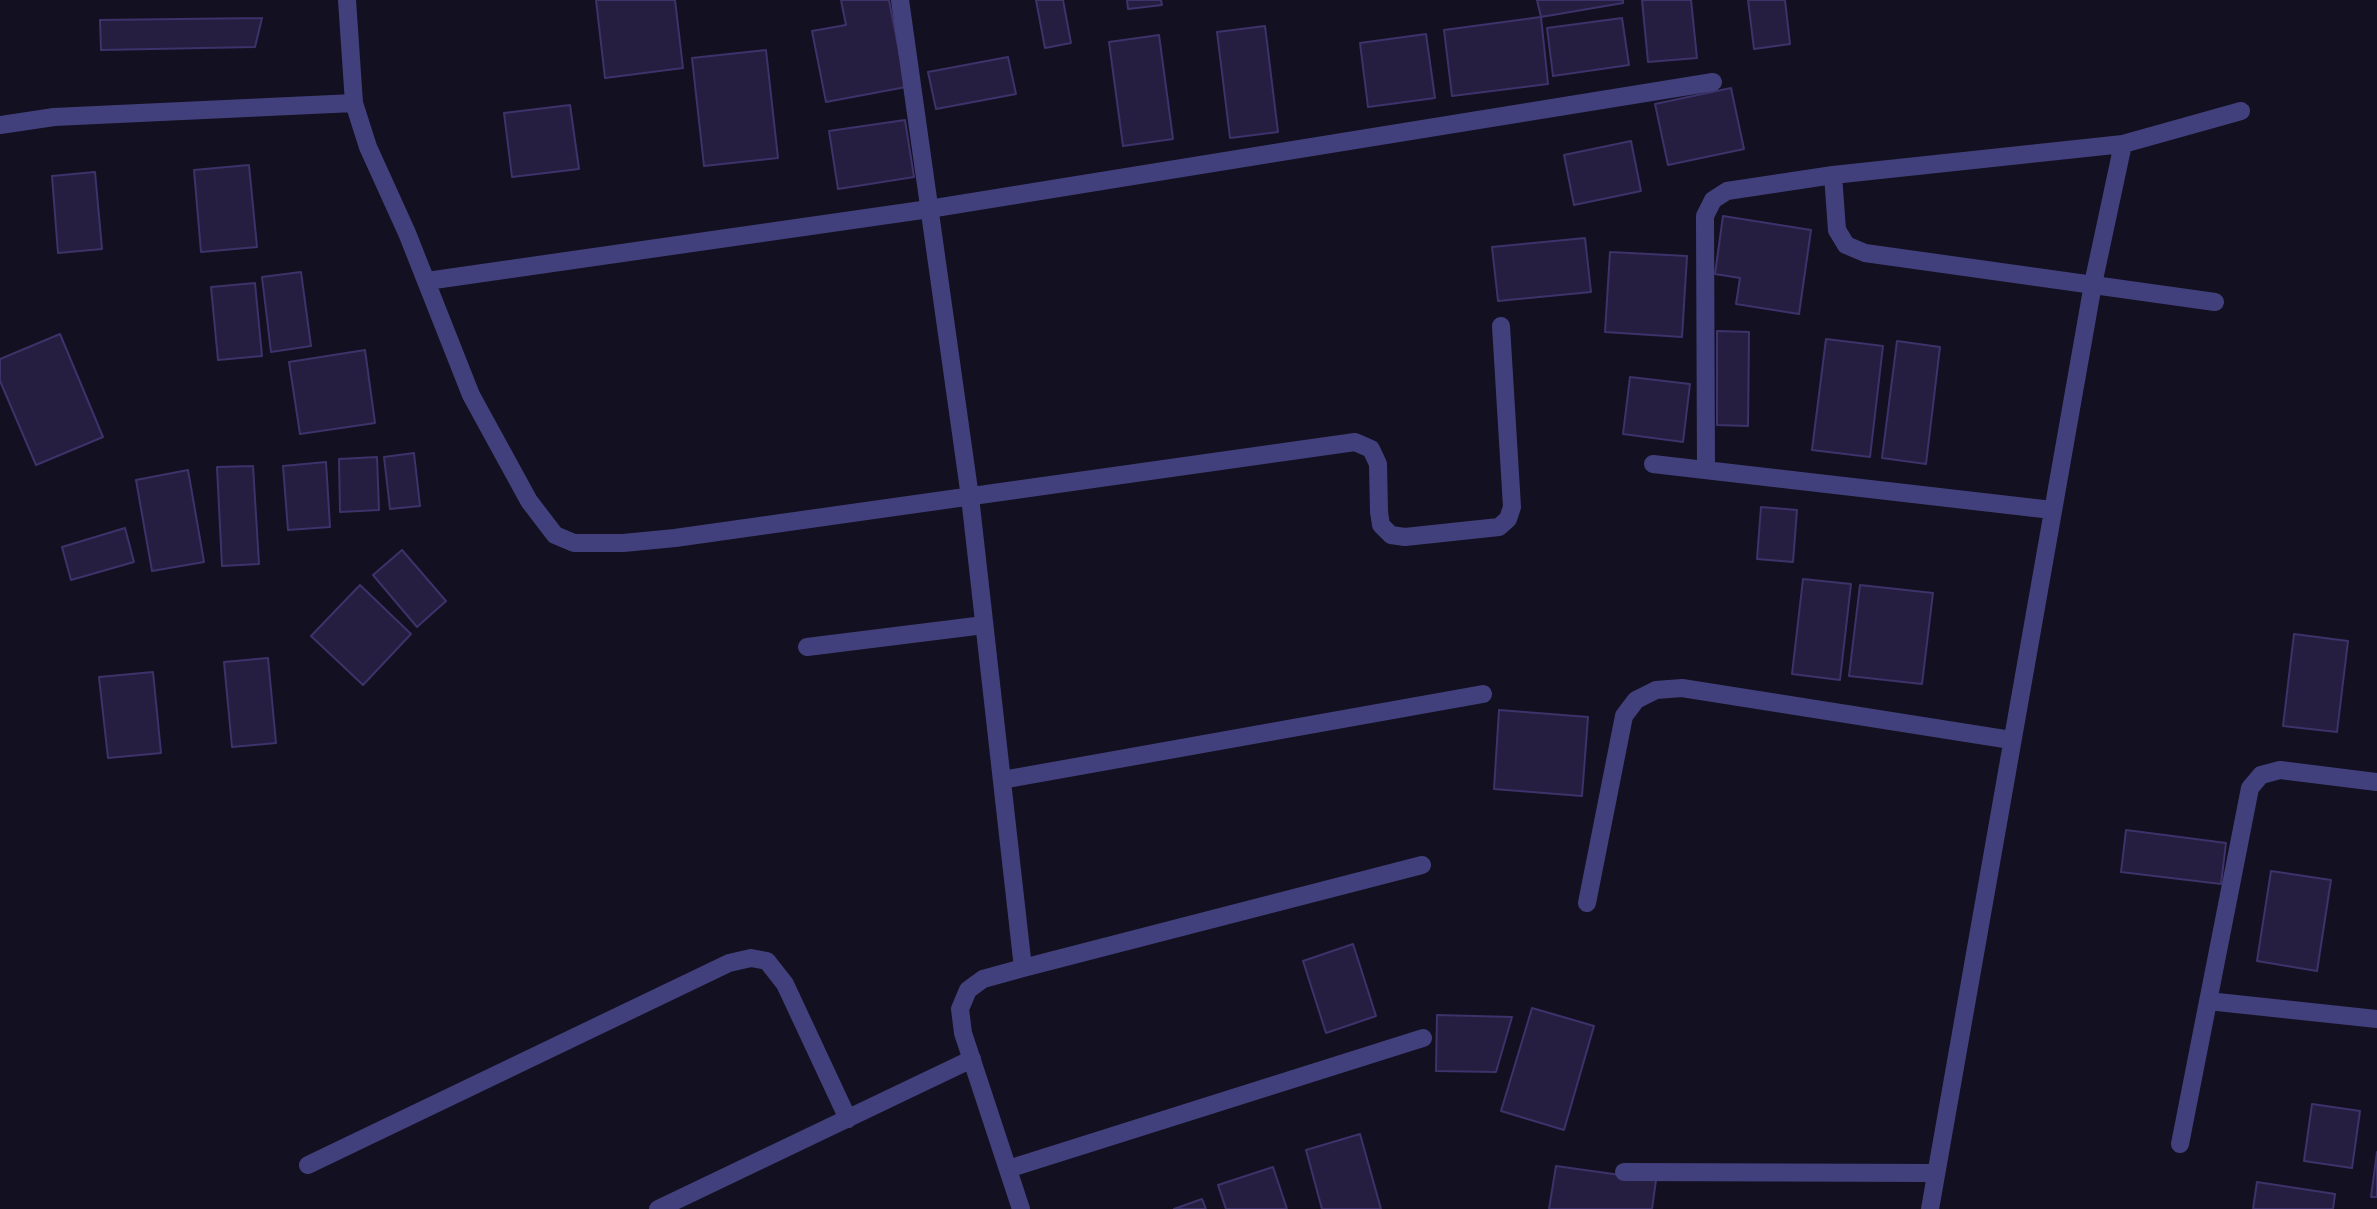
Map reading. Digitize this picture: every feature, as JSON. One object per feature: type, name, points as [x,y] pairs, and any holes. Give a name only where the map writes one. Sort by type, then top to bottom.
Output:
[{"type":"street","points":[[347,0],[354,103],[368,147],[427,281],[471,395],[529,501],[555,536],[574,543],[623,543],[1355,442],[1371,449],[1378,464],[1381,525],[1391,534],[1405,537],[1499,527],[1508,519],[1512,507],[1502,326]]},
{"type":"street","points":[[901,0],[970,497],[1023,968]]},
{"type":"street","points":[[427,281],[929,209],[1713,82]]},
{"type":"street","points":[[0,125],[54,117],[354,103]]},
{"type":"street","points":[[1706,470],[1704,216],[1713,200],[1727,191],[1833,175],[2123,144],[2241,111]]},
{"type":"street","points":[[1930,1209],[2052,510],[2093,284],[2123,144]]},
{"type":"street","points":[[1833,175],[1837,230],[1846,245],[1865,253],[2215,302]]},
{"type":"street","points":[[1653,464],[2052,510]]},
{"type":"street","points":[[807,647],[984,625]]},
{"type":"street","points":[[1587,903],[1623,716],[1636,700],[1656,690],[1682,688],[2011,740]]},
{"type":"street","points":[[1002,780],[1483,694]]},
{"type":"street","points":[[2180,1144],[2250,788],[2261,775],[2280,770],[2377,782]]},
{"type":"street","points":[[1020,1209],[963,1033],[960,1009],[968,990],[983,979],[1422,864]]},
{"type":"street","points":[[308,1165],[729,962],[751,958],[767,961],[785,984],[848,1119]]},
{"type":"street","points":[[2208,1002],[2377,1019]]},
{"type":"street","points":[[1008,1169],[1423,1038]]},
{"type":"street","points":[[658,1209],[972,1059]]},
{"type":"street","points":[[1624,1172],[1936,1173]]},
{"type":"building","points":[[596,0],[675,0],[683,68],[605,78]]},
{"type":"building","points":[[841,0],[889,0],[906,87],[826,102],[812,31],[846,25]]},
{"type":"building","points":[[1036,0],[1063,0],[1071,43],[1045,48]]},
{"type":"building","points":[[1127,0],[1161,0],[1162,5],[1128,9]]},
{"type":"building","points":[[1537,0],[1623,0],[1623,3],[1541,17]]},
{"type":"building","points":[[1642,0],[1691,0],[1697,58],[1648,62]]},
{"type":"building","points":[[1748,0],[1785,0],[1790,44],[1754,49]]},
{"type":"building","points":[[1541,17],[1548,84],[1452,96],[1444,30]]},
{"type":"building","points":[[262,18],[255,47],[101,50],[100,20]]},
{"type":"building","points":[[1622,18],[1629,65],[1553,76],[1547,28]]},
{"type":"building","points":[[1265,26],[1278,132],[1230,138],[1217,32]]},
{"type":"building","points":[[1426,34],[1435,98],[1368,107],[1360,43]]},
{"type":"building","points":[[1159,35],[1173,139],[1123,146],[1109,42]]},
{"type":"building","points":[[766,50],[778,158],[704,166],[692,58]]},
{"type":"building","points":[[1008,57],[1016,94],[936,109],[928,72]]},
{"type":"building","points":[[1731,88],[1744,149],[1668,165],[1655,104]]},
{"type":"building","points":[[570,105],[579,169],[512,177],[504,113]]},
{"type":"building","points":[[905,120],[914,177],[838,189],[829,131]]},
{"type":"building","points":[[1631,141],[1641,191],[1574,205],[1564,155]]},
{"type":"building","points":[[249,165],[257,247],[201,252],[194,170]]},
{"type":"building","points":[[95,172],[102,249],[58,253],[52,176]]},
{"type":"building","points":[[1723,216],[1811,230],[1799,314],[1736,304],[1740,278],[1715,274]]},
{"type":"building","points":[[1585,238],[1591,292],[1498,301],[1492,247]]},
{"type":"building","points":[[1610,252],[1687,256],[1682,337],[1605,332]]},
{"type":"building","points":[[301,272],[311,346],[271,352],[262,277]]},
{"type":"building","points":[[255,283],[262,356],[218,360],[211,287]]},
{"type":"building","points":[[1717,331],[1749,332],[1748,426],[1717,425]]},
{"type":"building","points":[[60,334],[103,437],[36,465],[0,381],[0,359]]},
{"type":"building","points":[[1826,339],[1883,346],[1870,457],[1812,450]]},
{"type":"building","points":[[1897,341],[1940,347],[1926,464],[1882,458]]},
{"type":"building","points":[[365,350],[375,423],[300,434],[289,362]]},
{"type":"building","points":[[1630,377],[1690,384],[1683,442],[1623,434]]},
{"type":"building","points":[[414,453],[420,506],[390,509],[384,457]]},
{"type":"building","points":[[377,457],[379,510],[340,512],[339,459]]},
{"type":"building","points":[[326,462],[330,527],[288,530],[283,466]]},
{"type":"building","points":[[253,466],[259,564],[222,566],[217,467]]},
{"type":"building","points":[[188,470],[204,562],[152,571],[136,480]]},
{"type":"building","points":[[1761,507],[1797,510],[1793,562],[1757,559]]},
{"type":"building","points":[[125,528],[134,562],[71,580],[62,547]]},
{"type":"building","points":[[402,550],[446,601],[417,627],[373,575]]},
{"type":"building","points":[[1803,579],[1851,584],[1840,680],[1792,674]]},
{"type":"building","points":[[360,585],[411,634],[363,685],[311,636]]},
{"type":"building","points":[[1860,585],[1933,593],[1922,684],[1849,676]]},
{"type":"building","points":[[2294,634],[2348,641],[2337,732],[2283,726]]},
{"type":"building","points":[[268,658],[276,743],[232,747],[224,662]]},
{"type":"building","points":[[153,672],[161,753],[108,758],[99,677]]},
{"type":"building","points":[[1499,710],[1588,717],[1582,796],[1494,789]]},
{"type":"building","points":[[2126,830],[2226,843],[2221,884],[2121,872]]},
{"type":"building","points":[[2271,871],[2331,880],[2317,971],[2257,961]]},
{"type":"building","points":[[1353,944],[1376,1016],[1326,1033],[1303,961]]},
{"type":"building","points":[[1532,1008],[1594,1026],[1564,1130],[1501,1111]]},
{"type":"building","points":[[1437,1015],[1512,1017],[1496,1072],[1436,1071]]},
{"type":"building","points":[[2312,1104],[2360,1111],[2352,1168],[2304,1161]]},
{"type":"building","points":[[1360,1134],[1381,1209],[1322,1209],[1306,1150]]},
{"type":"building","points":[[2377,1152],[2377,1197],[2371,1197]]},
{"type":"building","points":[[1556,1166],[1656,1180],[1652,1209],[1549,1209]]},
{"type":"building","points":[[1273,1167],[1287,1209],[1226,1209],[1218,1185]]},
{"type":"building","points":[[2257,1182],[2335,1194],[2333,1209],[2253,1209]]},
{"type":"building","points":[[1202,1199],[1206,1209],[1174,1209]]}]
